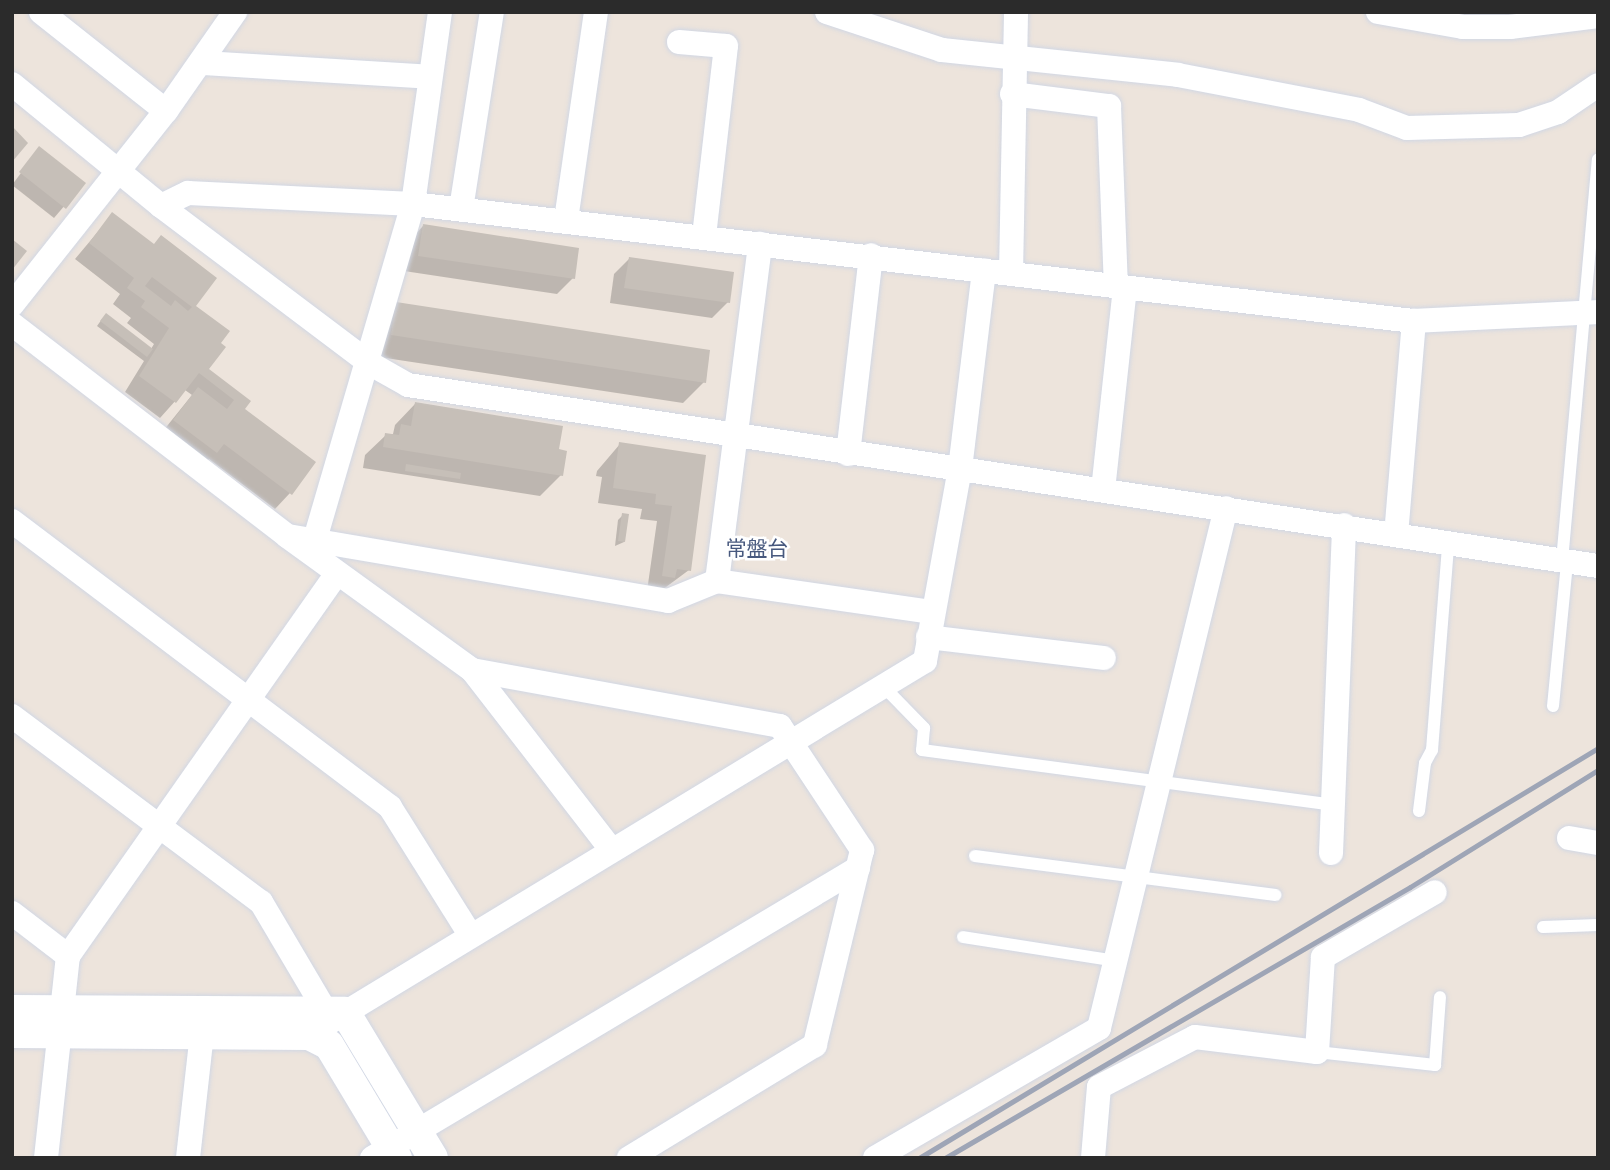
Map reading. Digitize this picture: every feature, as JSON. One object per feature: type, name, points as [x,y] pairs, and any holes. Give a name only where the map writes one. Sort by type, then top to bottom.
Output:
[{"type":"street","points":[[41,12],[166,111]]},
{"type":"street","points":[[12,305],[203,63],[235,12]]},
{"type":"street","points":[[314,539],[369,363],[413,204],[440,12]]},
{"type":"street","points":[[461,209],[492,12]]},
{"type":"street","points":[[566,220],[596,12]]},
{"type":"street","points":[[827,12],[942,50],[1178,75],[1359,110],[1407,128],[1518,125],[1558,112],[1598,85]]},
{"type":"street","points":[[1012,274],[1012,56],[1016,12]]},
{"type":"street","points":[[1378,12],[1486,27],[1598,16]]},
{"type":"street","points":[[679,42],[726,46],[704,237]]},
{"type":"street","points":[[203,63],[430,77]]},
{"type":"street","points":[[12,84],[161,206],[369,363],[408,385],[848,454],[1344,525],[1448,547],[1598,566]]},
{"type":"street","points":[[1012,94],[1109,106],[1120,287],[1103,490]]},
{"type":"street","points":[[161,206],[188,193],[413,204],[1414,321],[1591,312]]},
{"type":"street","points":[[717,581],[760,244]]},
{"type":"street","points":[[848,454],[871,256]]},
{"type":"street","points":[[12,1033],[62,1022],[327,1020],[925,661],[960,469],[984,270]]},
{"type":"street","points":[[1396,535],[1414,321]]},
{"type":"street","points":[[12,324],[287,536],[472,670],[611,849]]},
{"type":"street","points":[[875,1158],[1099,1028],[1163,782],[1226,508]]},
{"type":"street","points":[[12,521],[390,807],[471,936]]},
{"type":"street","points":[[1331,853],[1344,525]]},
{"type":"street","points":[[287,536],[668,601],[717,581],[933,612]]},
{"type":"street","points":[[46,1158],[68,956],[337,573]]},
{"type":"street","points":[[928,637],[1104,658]]},
{"type":"street","points":[[472,670],[780,726],[862,850],[815,1045],[629,1158]]},
{"type":"street","points":[[12,716],[261,902],[327,1020],[417,1131],[433,1158]]},
{"type":"street","points":[[1569,838],[1598,843]]},
{"type":"street","points":[[327,1020],[329,1045],[386,1154],[417,1131],[858,868]]},
{"type":"street","points":[[1093,1158],[1099,1087],[1195,1037],[1317,1052],[1322,957],[1435,892]]},
{"type":"street","points":[[12,913],[68,956]]},
{"type":"street","points":[[12,1010],[62,1022]]},
{"type":"street","points":[[188,1158],[203,1023]]},
{"type":"lane","points":[[1553,706],[1591,312],[1598,160]]},
{"type":"lane","points":[[1419,811],[1425,763],[1432,750],[1448,547]]},
{"type":"lane","points":[[883,686],[924,727],[922,750],[1332,805]]},
{"type":"lane","points":[[975,856],[1275,895]]},
{"type":"lane","points":[[1543,927],[1598,925]]},
{"type":"lane","points":[[963,937],[1116,961]]},
{"type":"lane","points":[[1317,1052],[1435,1065],[1440,997]]},
{"type":"building","points":[[12,126],[28,143],[12,162]]},
{"type":"building","points":[[39,146],[86,183],[66,209],[19,172]]},
{"type":"building","points":[[112,212],[154,244],[161,235],[217,278],[196,306],[230,331],[221,343],[226,347],[209,369],[251,401],[245,409],[316,462],[292,495],[224,444],[217,453],[173,420],[198,387],[227,409],[234,400],[199,373],[176,403],[139,376],[169,328],[141,307],[145,301],[127,288],[134,278],[89,243]],"holes":[[[152,277],[192,307],[188,311],[175,300],[171,306],[145,286]]]},
{"type":"building","points":[[423,224],[579,248],[575,279],[418,256]]},
{"type":"building","points":[[12,239],[27,251],[12,270]]},
{"type":"building","points":[[629,257],[734,272],[730,303],[624,288]]},
{"type":"building","points":[[396,302],[710,350],[706,383],[391,335]]},
{"type":"building","points":[[106,313],[153,349],[147,357],[100,321]]},
{"type":"building","points":[[415,402],[563,426],[559,449],[567,451],[563,476],[383,447],[385,433],[399,435],[401,424],[411,426]]},
{"type":"building","points":[[619,442],[706,455],[691,571],[677,569],[675,578],[662,576],[672,506],[655,504],[656,494],[613,488]]},
{"type":"building","points":[[406,464],[461,473],[460,479],[405,471]]},
{"type":"building","points":[[622,513],[629,514],[625,542],[618,541]]},
{"type":"railway","points":[[919,1158],[1598,748]]},
{"type":"railway","points":[[945,1158],[1410,887],[1598,770]]},
{"type":"district","name":"常盤台","points":[[757,549]]}]
